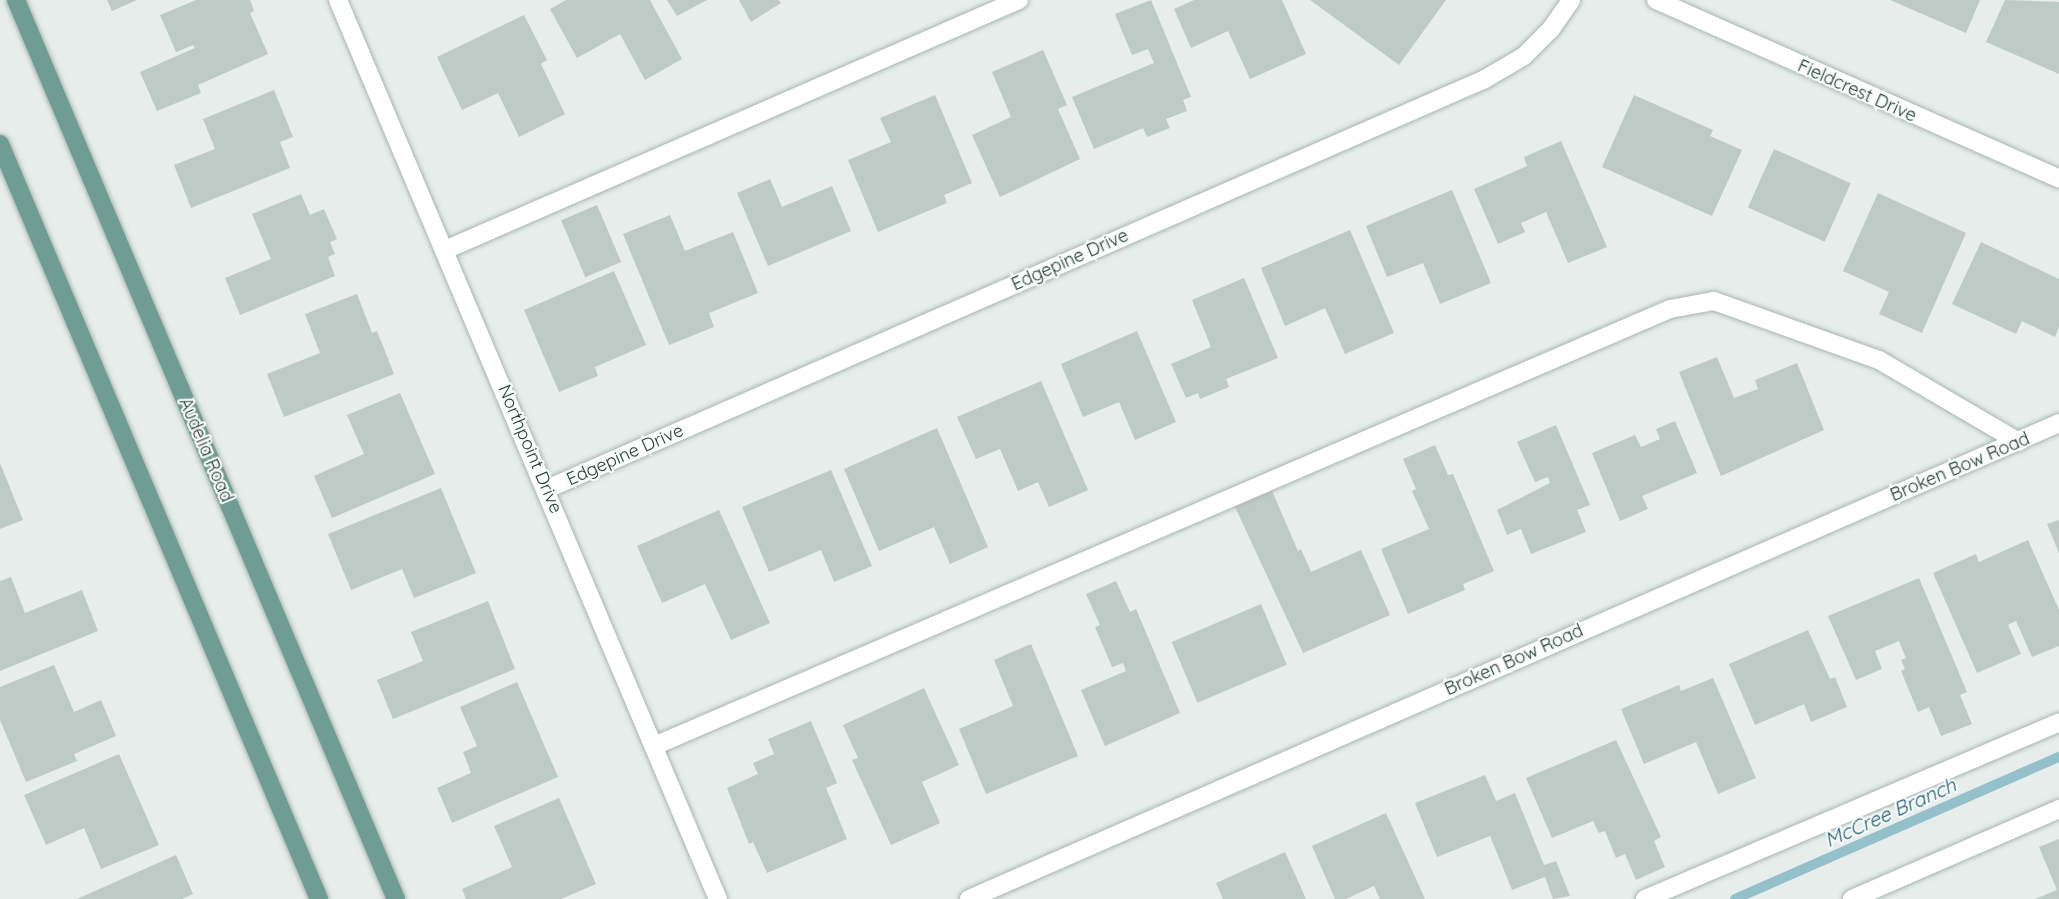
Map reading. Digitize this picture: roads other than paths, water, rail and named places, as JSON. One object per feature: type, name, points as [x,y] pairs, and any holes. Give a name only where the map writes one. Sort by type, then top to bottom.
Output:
[{"type":"main road","name":"Audelia Road","points":[[16,0],[396,899]]},
{"type":"main road","points":[[0,144],[319,899]]},
{"type":"street","name":"Northpoint Drive","points":[[338,0],[547,489],[718,899]]},
{"type":"street","points":[[445,250],[1019,0]]},
{"type":"street","name":"Edgepine Drive","points":[[547,489],[1485,78],[1524,56],[1551,29],[1571,0]]},
{"type":"street","name":"Fieldcrest Drive","points":[[1656,0],[2059,179]]},
{"type":"street","points":[[654,746],[1670,309],[1713,301],[1879,360],[2019,442]]},
{"type":"street","name":"Broken Bow Road","points":[[969,899],[2059,423]]},
{"type":"street","points":[[1645,899],[2059,722]]},
{"type":"street","points":[[1852,899],[2059,809]]},
{"type":"waterway","name":"McCree Branch","points":[[1735,899],[2059,757]]}]
